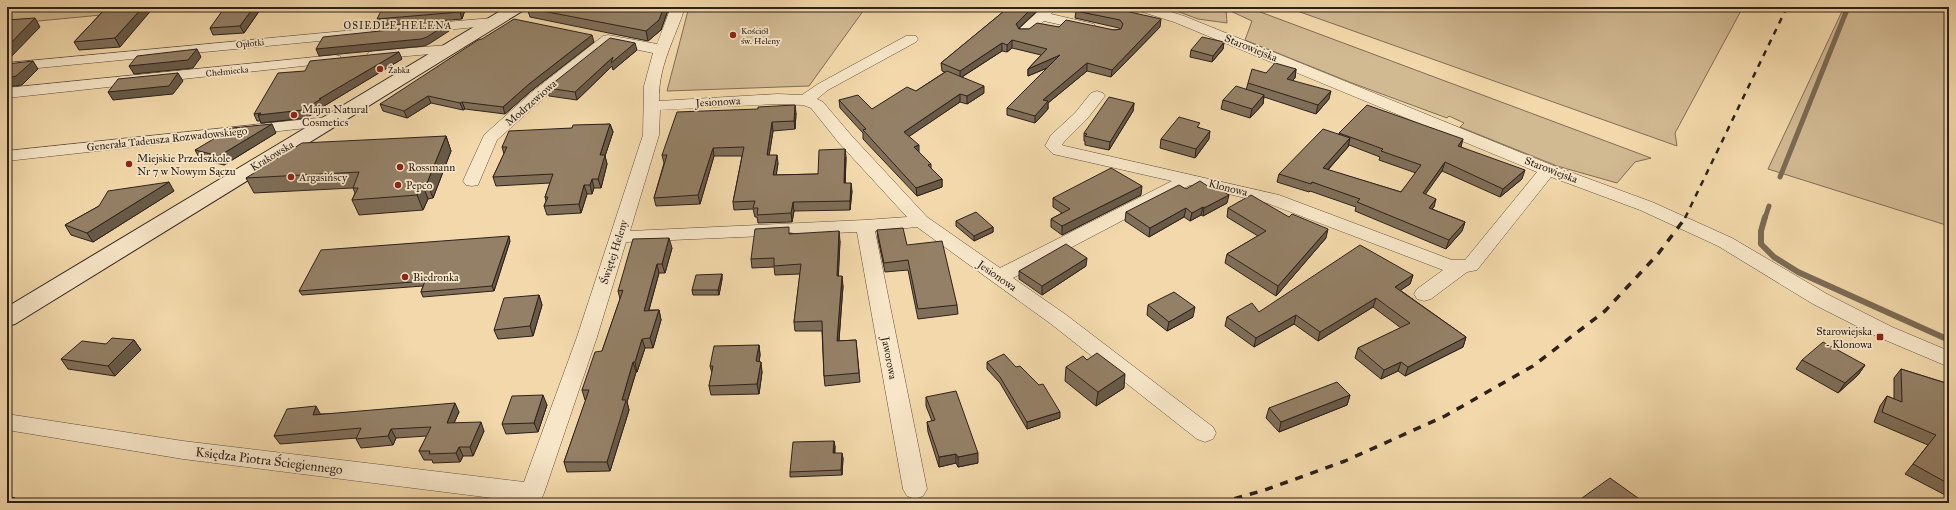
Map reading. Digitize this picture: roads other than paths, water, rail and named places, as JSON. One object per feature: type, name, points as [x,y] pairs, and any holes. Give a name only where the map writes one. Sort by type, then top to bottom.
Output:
[{"type":"main road","name":"Krakowska","points":[[7,318],[497,19],[521,14]]},
{"type":"street","points":[[7,10],[11,7]]},
{"type":"street","name":"Świętej Heleny","points":[[532,493],[587,338],[651,135],[653,106],[652,86],[656,66],[678,7]]},
{"type":"street","name":"Starowiejska","points":[[1141,7],[1179,19],[1548,170],[1646,206],[1725,242],[1820,299],[1885,332],[1949,360]]},
{"type":"street","points":[[1024,32],[1046,12],[1099,29]]},
{"type":"street","points":[[407,29],[497,19]]},
{"type":"street","name":"Opłotki","points":[[7,67],[376,32]]},
{"type":"street","name":"Modrzewiowa","points":[[472,181],[490,138],[600,37],[663,50]]},
{"type":"street","points":[[806,100],[823,87],[911,39]]},
{"type":"street","name":"Chełmiecka","points":[[7,93],[448,49]]},
{"type":"street","name":"Klonowa","points":[[1097,96],[1081,116],[1056,139],[1054,146],[1058,150],[1069,154],[1189,179],[1273,199],[1437,262],[1461,267]]},
{"type":"street","name":"Jesionowa","points":[[653,106],[777,99],[806,100],[817,105],[845,139],[921,221],[1058,319],[1206,433]]},
{"type":"street","name":"Generała Tadeusza Rozwadowskiego","points":[[7,156],[328,122]]},
{"type":"street","points":[[1424,294],[1461,267],[1470,266],[1548,170]]},
{"type":"street","points":[[999,277],[1189,179]]},
{"type":"street","points":[[619,237],[865,226],[921,221]]},
{"type":"street","name":"Jaworowa","points":[[865,226],[915,489]]},
{"type":"street","name":"Księdza Piotra Ściegiennego","points":[[7,422],[183,450],[532,493]]},
{"type":"waterway","points":[[1780,177],[1848,7]]},
{"type":"waterway","points":[[1765,218],[1769,206]]},
{"type":"waterway","points":[[1765,217],[1761,231],[1761,244],[1774,257],[1798,272],[1949,340]]},
{"type":"railway","points":[[1685,218],[1787,7]]},
{"type":"railway","points":[[1219,503],[1265,490],[1345,461],[1445,416],[1533,366],[1605,311],[1658,254],[1686,217]]},
{"type":"railway","points":[[7,498],[43,503]]},
{"type":"place","name":"Kościół św. Heleny","points":[[733,35]]},
{"type":"place","name":"Żabka","points":[[380,69]]},
{"type":"place","name":"Majru Natural Cosmetics","points":[[294,115]]},
{"type":"place","name":"Miejskie Przedszkole Nr 7 w Nowym Sączu","points":[[129,164]]},
{"type":"place","name":"Rossmann","points":[[400,167]]},
{"type":"place","name":"Argasińscy","points":[[291,177]]},
{"type":"place","name":"Pepco","points":[[398,185]]},
{"type":"place","name":"Biedronka","points":[[405,277]]},
{"type":"place","name":"Starowiejska - Klonowa","points":[[1880,337]]},
{"type":"district","name":"OSIEDLE HELENA","points":[[398,26]]}]
